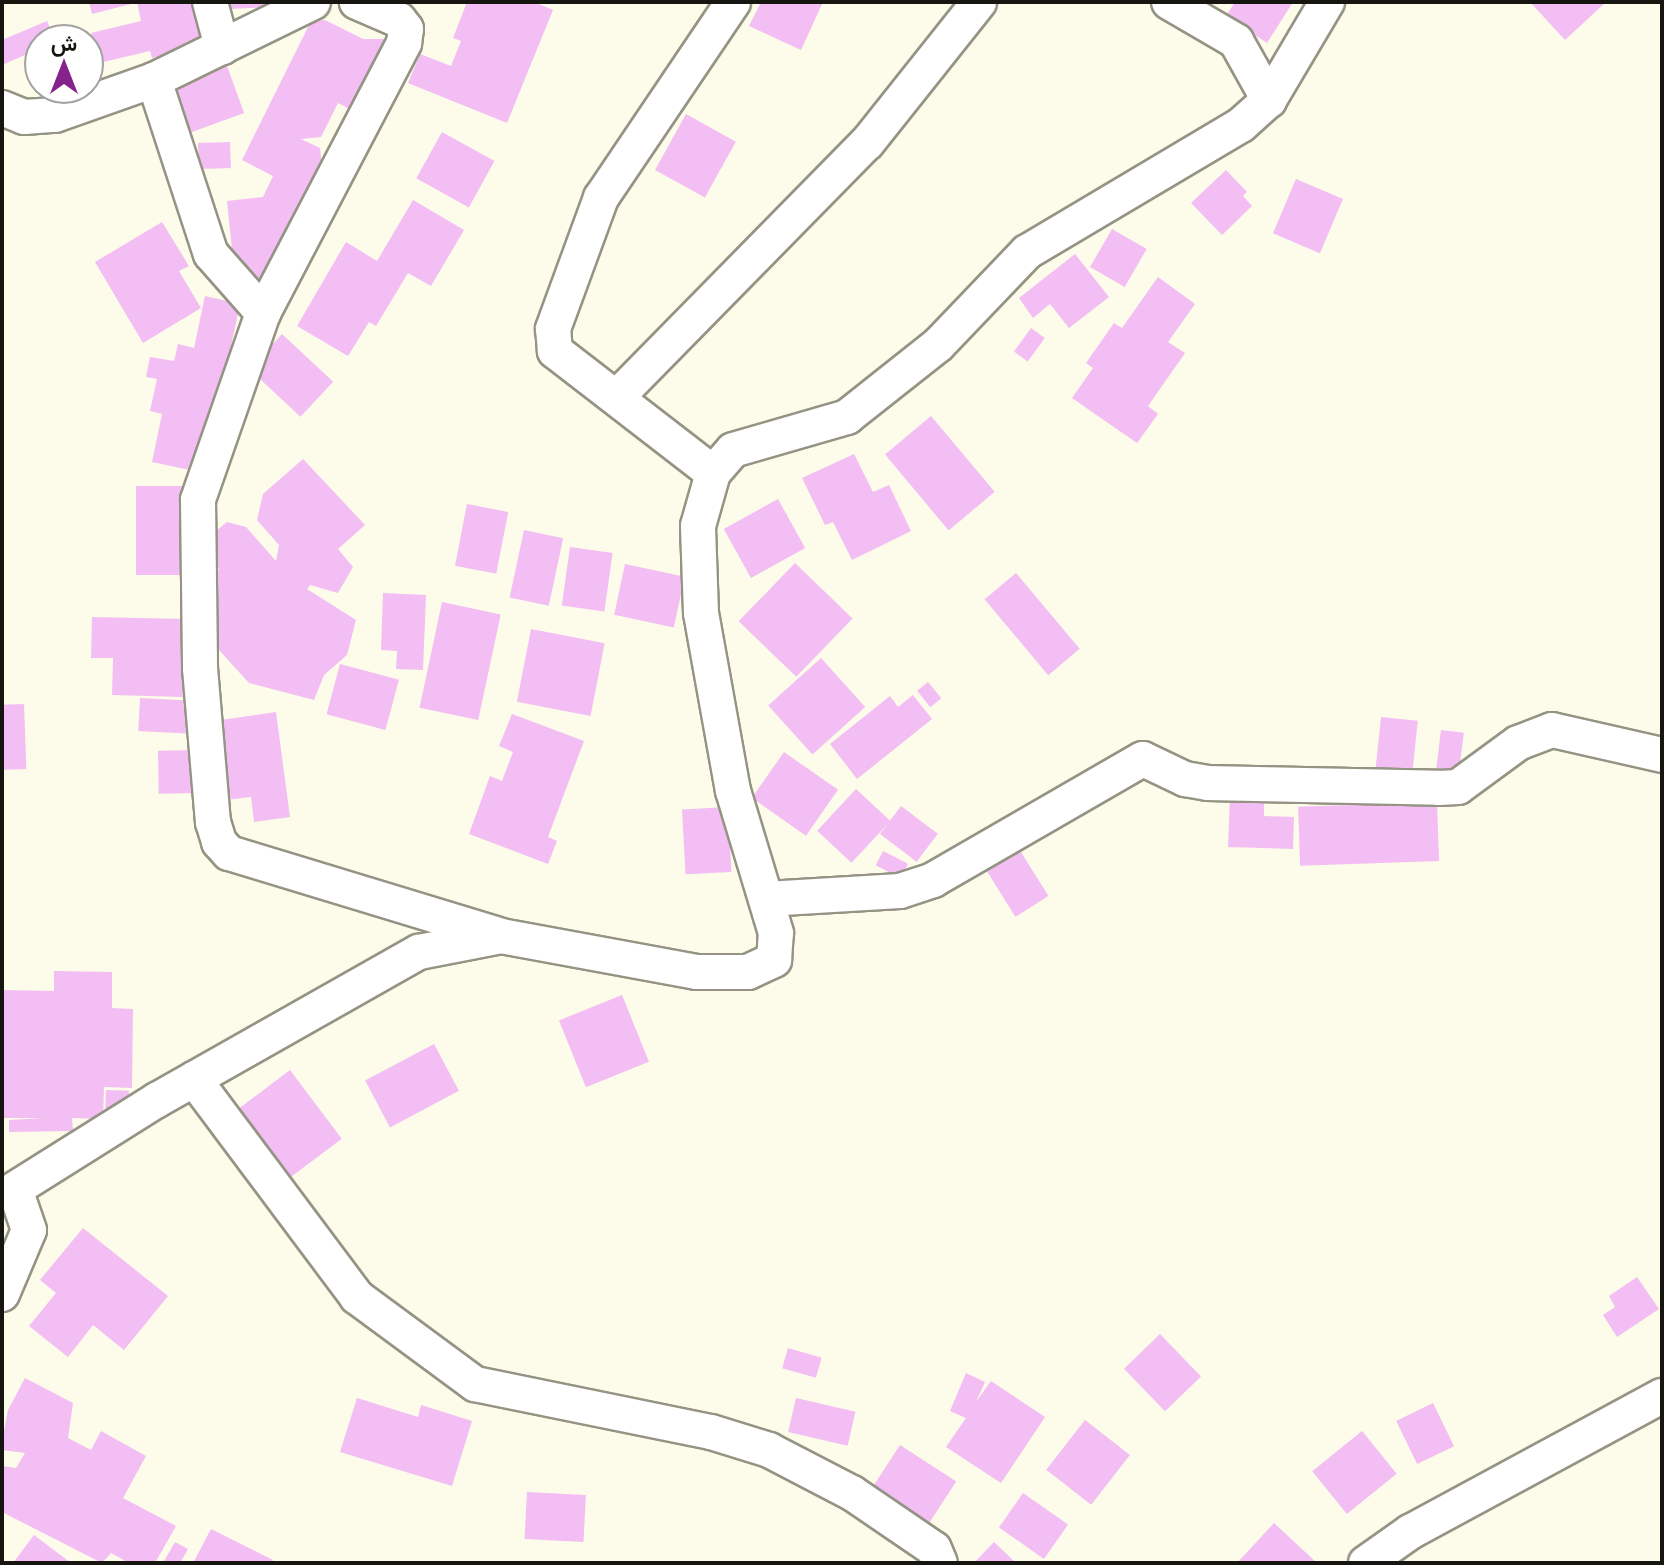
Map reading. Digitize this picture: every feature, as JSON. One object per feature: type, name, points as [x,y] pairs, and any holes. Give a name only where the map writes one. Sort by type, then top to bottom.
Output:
[{"type":"street","points":[[210,2],[222,47]]},
{"type":"street","points":[[2,108],[24,117],[55,115],[154,80],[313,2]]},
{"type":"street","points":[[357,2],[399,20],[406,29],[404,43],[263,313],[198,500],[200,668],[219,842],[229,853],[501,936],[697,972],[748,972],[774,960],[776,933],[733,791],[701,613],[698,526],[713,473],[733,450],[847,417],[939,344],[1027,252],[1241,125],[1269,100],[1327,2]]},
{"type":"street","points":[[713,473],[555,351],[553,329],[601,198],[733,2]]},
{"type":"street","points":[[617,397],[867,143],[979,2]]},
{"type":"street","points":[[1169,2],[1236,41],[1269,100]]},
{"type":"street","points":[[154,80],[211,254],[263,313]]},
{"type":"street","points":[[766,899],[900,891],[933,880],[1143,759],[1185,779],[1207,783],[1439,788],[1458,787],[1518,743],[1552,730],[1662,755]]},
{"type":"street","points":[[2,1294],[29,1230],[8,1191],[194,1079],[419,952],[501,936]]},
{"type":"street","points":[[194,1079],[357,1297],[475,1384],[711,1432],[769,1450],[852,1493],[934,1549],[940,1563]]},
{"type":"street","points":[[1366,1563],[1410,1532],[1662,1396]]},
{"type":"building","points":[[89,2],[135,2],[135,3],[92,14]]},
{"type":"building","points":[[137,2],[192,2],[203,46],[152,58],[150,51],[104,62],[104,30],[141,21]]},
{"type":"building","points":[[229,2],[273,2],[273,7],[229,9]]},
{"type":"building","points":[[467,2],[534,2],[553,10],[507,123],[408,83],[420,54],[451,66],[461,41],[453,38]]},
{"type":"building","points":[[761,2],[823,2],[801,50],[749,26]]},
{"type":"building","points":[[1235,2],[1293,2],[1267,43],[1226,16]]},
{"type":"building","points":[[1530,2],[1606,2],[1565,40]]},
{"type":"building","points":[[325,20],[363,39],[387,39],[361,115],[338,103],[321,137],[301,139],[320,148],[323,175],[264,284],[234,269],[227,201],[263,197],[273,176],[242,160],[311,21]]},
{"type":"building","points":[[24,31],[24,55],[2,65],[2,40]]},
{"type":"building","points":[[227,66],[244,113],[189,133],[172,86]]},
{"type":"building","points":[[686,114],[736,142],[705,198],[655,170]]},
{"type":"building","points":[[442,132],[494,161],[469,207],[416,178]]},
{"type":"building","points":[[230,142],[231,168],[199,169],[198,143]]},
{"type":"building","points":[[1226,170],[1247,192],[1243,196],[1252,206],[1222,235],[1191,203]]},
{"type":"building","points":[[1296,179],[1343,199],[1320,253],[1273,233]]},
{"type":"building","points":[[413,200],[464,230],[431,286],[408,273],[376,326],[369,322],[348,356],[297,326],[346,242],[377,261]]},
{"type":"building","points":[[162,222],[189,266],[179,271],[201,308],[143,343],[95,262]]},
{"type":"building","points":[[1112,229],[1147,249],[1125,287],[1090,267]]},
{"type":"building","points":[[1075,254],[1109,297],[1069,328],[1050,304],[1033,318],[1019,298]]},
{"type":"building","points":[[1158,277],[1195,304],[1168,342],[1185,353],[1148,406],[1158,414],[1137,443],[1072,398],[1093,368],[1086,363],[1114,323],[1122,328]]},
{"type":"building","points":[[205,296],[240,304],[204,473],[152,462],[162,414],[150,411],[157,379],[146,377],[150,357],[174,361],[178,344],[194,348]]},
{"type":"building","points":[[1031,328],[1045,338],[1028,361],[1014,351]]},
{"type":"building","points":[[282,334],[333,382],[300,417],[249,369]]},
{"type":"building","points":[[931,416],[995,492],[949,530],[885,455]]},
{"type":"building","points":[[854,454],[873,492],[889,485],[911,531],[852,560],[833,522],[825,525],[802,478]]},
{"type":"building","points":[[303,459],[365,525],[338,549],[353,567],[338,593],[310,585],[307,589],[356,620],[347,655],[324,675],[314,700],[249,683],[209,639],[204,593],[219,569],[209,558],[215,532],[227,522],[246,527],[276,561],[279,545],[257,520],[263,494]]},
{"type":"building","points":[[136,486],[185,486],[185,575],[136,575]]},
{"type":"building","points":[[778,499],[805,548],[751,578],[724,529]]},
{"type":"building","points":[[467,504],[508,512],[496,574],[455,566]]},
{"type":"building","points":[[524,530],[563,538],[549,606],[510,597]]},
{"type":"building","points":[[570,547],[613,553],[604,611],[562,605]]},
{"type":"building","points":[[795,563],[853,619],[796,677],[739,621]]},
{"type":"building","points":[[625,564],[685,577],[674,628],[614,615]]},
{"type":"building","points":[[1016,573],[1080,649],[1048,675],[985,599]]},
{"type":"building","points":[[383,593],[426,595],[423,670],[396,669],[397,651],[381,650]]},
{"type":"building","points":[[442,602],[501,614],[478,720],[420,708]]},
{"type":"building","points":[[92,617],[186,619],[184,697],[112,695],[113,658],[91,658]]},
{"type":"building","points":[[531,629],[605,643],[591,716],[517,702]]},
{"type":"building","points":[[821,658],[865,707],[812,755],[768,706]]},
{"type":"building","points":[[340,664],[399,680],[385,730],[327,714]]},
{"type":"building","points":[[928,682],[941,698],[930,707],[917,691]]},
{"type":"building","points":[[913,695],[932,719],[857,779],[830,744],[890,696],[898,707]]},
{"type":"building","points":[[140,698],[193,701],[191,734],[138,731]]},
{"type":"building","points":[[24,704],[26,769],[4,770],[2,705]]},
{"type":"building","points":[[276,712],[290,817],[254,822],[251,797],[225,800],[214,721]]},
{"type":"building","points":[[512,714],[584,741],[548,837],[557,841],[548,864],[469,834],[490,776],[502,781],[513,752],[499,746]]},
{"type":"building","points":[[1381,717],[1418,721],[1412,781],[1375,777]]},
{"type":"building","points":[[1441,730],[1464,733],[1459,775],[1436,773]]},
{"type":"building","points":[[198,750],[199,793],[159,794],[158,751]]},
{"type":"building","points":[[784,752],[838,790],[806,836],[752,798]]},
{"type":"building","points":[[856,789],[890,821],[851,863],[817,831]]},
{"type":"building","points":[[1230,796],[1264,797],[1264,816],[1294,817],[1293,849],[1228,847]]},
{"type":"building","points":[[1437,802],[1439,861],[1300,866],[1298,807]]},
{"type":"building","points":[[901,806],[938,834],[917,862],[880,834]]},
{"type":"building","points":[[728,807],[731,872],[685,874],[682,809]]},
{"type":"building","points":[[1014,841],[1048,896],[1015,917],[981,862]]},
{"type":"building","points":[[883,851],[908,864],[901,878],[876,865]]},
{"type":"building","points":[[54,971],[112,972],[112,1008],[133,1009],[132,1088],[104,1087],[103,1119],[72,1118],[73,1131],[9,1132],[9,1120],[44,1118],[2,1118],[2,990],[54,991]]},
{"type":"building","points":[[622,995],[649,1062],[586,1087],[559,1020]]},
{"type":"building","points":[[434,1044],[459,1091],[390,1127],[365,1081]]},
{"type":"building","points":[[290,1070],[342,1139],[286,1181],[234,1112]]},
{"type":"building","points":[[106,1090],[129,1091],[128,1113],[105,1112]]},
{"type":"building","points":[[83,1228],[168,1296],[124,1350],[93,1325],[68,1357],[29,1326],[56,1293],[40,1280]]},
{"type":"building","points":[[1637,1277],[1659,1309],[1617,1337],[1603,1315],[1615,1307],[1609,1296]]},
{"type":"building","points":[[1160,1334],[1201,1376],[1165,1411],[1124,1369]]},
{"type":"building","points":[[788,1348],[822,1358],[816,1378],[782,1368]]},
{"type":"building","points":[[966,1373],[985,1382],[976,1402],[991,1381],[1045,1417],[1001,1483],[946,1447],[966,1418],[950,1411]]},
{"type":"building","points":[[25,1378],[73,1403],[68,1438],[91,1450],[101,1431],[146,1456],[123,1498],[176,1526],[155,1563],[129,1563],[111,1553],[102,1563],[2,1512],[2,1466],[16,1468],[25,1453],[2,1450],[2,1442],[8,1410]]},
{"type":"building","points":[[357,1398],[418,1417],[421,1405],[472,1421],[452,1486],[340,1452]]},
{"type":"building","points":[[796,1398],[855,1412],[848,1446],[788,1432]]},
{"type":"building","points":[[1433,1403],[1454,1446],[1417,1464],[1396,1421]]},
{"type":"building","points":[[1085,1420],[1130,1455],[1091,1505],[1046,1470]]},
{"type":"building","points":[[1362,1431],[1397,1474],[1347,1514],[1312,1471]]},
{"type":"building","points":[[900,1445],[956,1481],[930,1523],[873,1486]]},
{"type":"building","points":[[527,1492],[586,1495],[583,1542],[525,1539]]},
{"type":"building","points":[[1023,1493],[1068,1525],[1044,1559],[999,1527]]},
{"type":"building","points":[[1274,1523],[1317,1563],[1237,1563]]},
{"type":"building","points":[[211,1529],[273,1560],[271,1563],[193,1563]]},
{"type":"building","points":[[34,1535],[71,1563],[13,1563]]},
{"type":"building","points":[[175,1542],[188,1549],[180,1563],[163,1563]]},
{"type":"building","points":[[994,1542],[1016,1563],[974,1563]]}]
